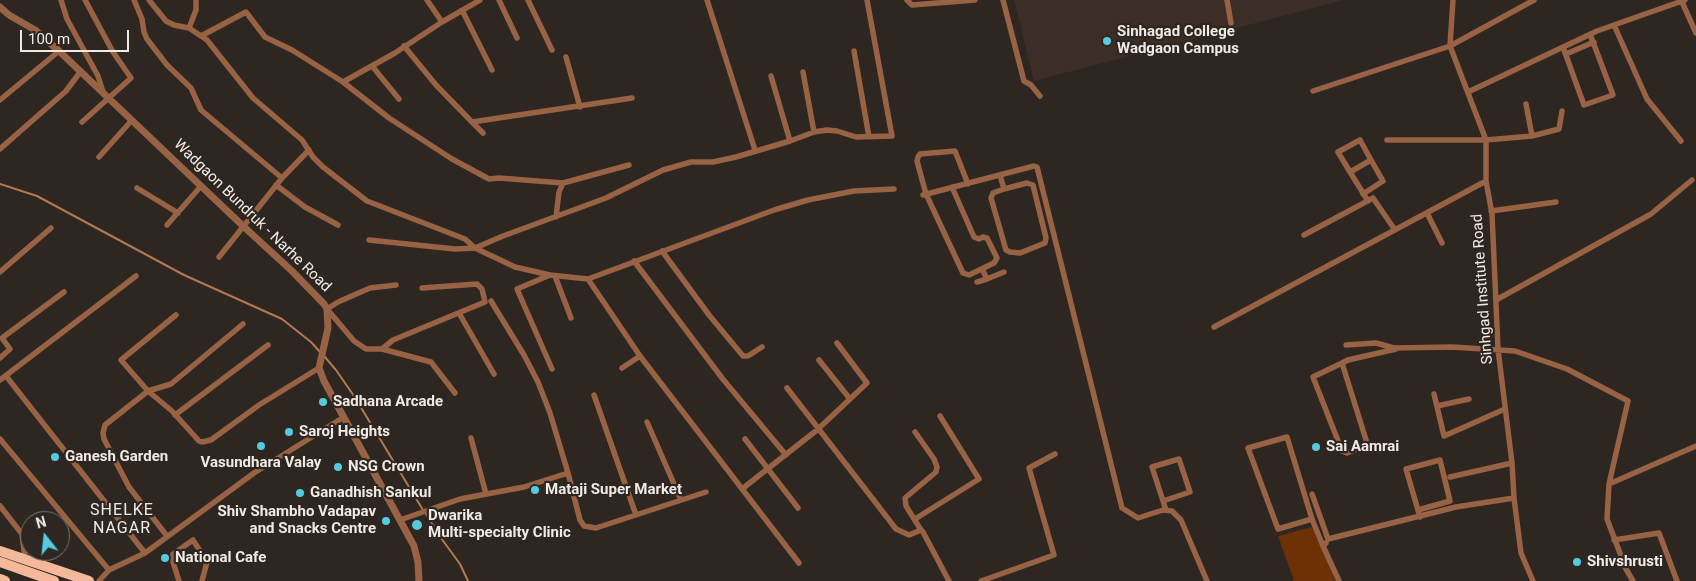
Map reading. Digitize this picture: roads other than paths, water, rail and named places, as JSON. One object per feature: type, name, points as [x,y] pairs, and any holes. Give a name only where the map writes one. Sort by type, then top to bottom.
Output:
[{"type":"highway","points":[[0,551],[20,558]]},
{"type":"highway","points":[[29,561],[89,581]]},
{"type":"highway","points":[[0,562],[54,581]]},
{"type":"highway","points":[[0,579],[5,581]]},
{"type":"street","points":[[61,0],[67,20],[98,76],[103,92]]},
{"type":"street","points":[[82,122],[131,78],[109,45],[86,0]]},
{"type":"street","points":[[134,0],[142,19],[147,39],[167,65],[191,88],[201,110],[282,178]]},
{"type":"street","points":[[149,0],[166,21],[189,28],[207,40],[253,98],[302,140],[313,157],[323,167],[367,201],[465,239],[476,248],[515,267],[552,275],[588,279],[774,210],[808,200],[854,191],[894,189]]},
{"type":"street","points":[[189,28],[196,10],[196,0]]},
{"type":"street","points":[[427,0],[442,22]]},
{"type":"street","points":[[343,82],[480,0]]},
{"type":"street","points":[[499,0],[517,38]]},
{"type":"street","points":[[528,0],[552,50]]},
{"type":"street","points":[[707,0],[755,150]]},
{"type":"street","points":[[369,240],[455,249],[476,248],[503,236],[606,198],[663,170],[691,162],[713,162],[736,157],[814,132],[826,130],[837,131],[856,137],[892,136],[867,0]]},
{"type":"street","points":[[907,0],[912,5],[975,0]]},
{"type":"street","points":[[1003,0],[1024,81],[1031,85],[1040,96]]},
{"type":"street","points":[[1228,0],[1231,23]]},
{"type":"street","name":"Sinhgad Institute Road","points":[[1453,0],[1450,46],[1486,140],[1486,181],[1491,211],[1498,349],[1512,463],[1514,498],[1522,553],[1533,581]]},
{"type":"street","points":[[1312,91],[1450,46],[1534,0]]},
{"type":"street","points":[[1468,92],[1590,34],[1684,1],[1696,33]]},
{"type":"street","name":"Wadgaon Bundruk - Narhe Road","points":[[0,7],[35,30],[81,71],[292,271],[327,310],[328,328],[319,365]]},
{"type":"street","points":[[462,10],[492,70]]},
{"type":"street","points":[[201,36],[246,12],[265,37],[292,50],[343,82],[388,118],[452,159],[489,179],[499,178],[563,183],[629,165]]},
{"type":"street","points":[[1614,25],[1647,99],[1681,141]]},
{"type":"street","points":[[1563,47],[1584,105],[1613,95],[1590,34]]},
{"type":"street","points":[[1577,40],[1580,48]]},
{"type":"street","points":[[1566,54],[1594,42]]},
{"type":"street","points":[[404,46],[436,85],[483,132]]},
{"type":"street","points":[[0,100],[59,51]]},
{"type":"street","points":[[854,52],[868,137]]},
{"type":"street","points":[[566,57],[580,106]]},
{"type":"street","points":[[372,66],[399,98]]},
{"type":"street","points":[[0,149],[66,91],[81,71]]},
{"type":"street","points":[[803,72],[814,132]]},
{"type":"street","points":[[772,76],[790,141]]},
{"type":"street","points":[[472,122],[632,98]]},
{"type":"street","points":[[1526,104],[1532,136]]},
{"type":"street","points":[[1387,140],[1486,140],[1532,136],[1559,129],[1562,111]]},
{"type":"street","points":[[99,158],[132,120]]},
{"type":"street","points":[[1363,194],[1383,181],[1360,140],[1338,152],[1363,194],[1368,201]]},
{"type":"street","points":[[219,257],[276,185],[310,150]]},
{"type":"street","points":[[952,187],[974,237],[976,239],[987,238],[997,258],[994,263],[969,275],[963,272],[924,194],[917,161],[920,154],[955,151],[968,184]]},
{"type":"street","points":[[1350,172],[1371,160]]},
{"type":"street","points":[[924,194],[1034,166],[1037,168],[1122,508],[1138,518],[1166,510],[1172,511],[1182,520],[1207,581]]},
{"type":"street","points":[[1000,175],[1004,189]]},
{"type":"street","points":[[1496,300],[1651,214],[1692,180]]},
{"type":"street","points":[[1214,327],[1486,181]]},
{"type":"street","points":[[556,217],[559,192],[563,183]]},
{"type":"street","points":[[1027,183],[1033,185],[1046,238],[1045,243],[1020,253],[1006,250],[991,198],[993,193],[1004,189],[1027,183]]},
{"type":"street","points":[[276,185],[305,207],[338,225]]},
{"type":"street","points":[[167,225],[201,186]]},
{"type":"street","points":[[137,188],[178,213]]},
{"type":"street","points":[[1304,234],[1373,198],[1395,230]]},
{"type":"street","points":[[1491,211],[1556,202]]},
{"type":"street","points":[[1427,213],[1442,243]]},
{"type":"street","points":[[0,272],[50,228]]},
{"type":"street","points":[[662,251],[709,315],[743,356],[748,356],[762,347]]},
{"type":"street","points":[[634,261],[722,378],[786,455]]},
{"type":"street","points":[[982,269],[987,279]]},
{"type":"street","points":[[977,282],[1004,272]]},
{"type":"street","points":[[552,275],[571,318]]},
{"type":"street","points":[[552,275],[517,289],[552,368]]},
{"type":"street","points":[[136,276],[3,378],[145,553]]},
{"type":"street","points":[[588,279],[640,356],[799,563]]},
{"type":"street","points":[[382,349],[393,340],[485,302],[482,289],[477,284],[422,288]]},
{"type":"street","points":[[396,285],[370,288],[338,302],[327,310],[354,341],[366,349],[382,349],[431,362],[455,393]]},
{"type":"street","points":[[0,358],[10,349],[1,339],[64,292]]},
{"type":"street","points":[[491,301],[538,382],[550,413],[580,520],[584,526],[596,528],[706,492]]},
{"type":"street","points":[[459,313],[494,374]]},
{"type":"street","points":[[176,315],[121,360],[148,391],[176,415],[194,438],[202,442],[211,440],[319,365],[324,381],[414,546],[418,562],[419,581]]},
{"type":"street","points":[[167,536],[129,487],[102,433],[105,425],[148,391],[171,384],[243,324]]},
{"type":"street","points":[[742,489],[818,430],[867,383],[837,343]]},
{"type":"street","points":[[1346,345],[1376,343],[1394,348],[1452,347],[1515,350],[1567,369],[1628,401],[1609,484],[1606,519],[1626,569],[1634,581]]},
{"type":"street","points":[[176,415],[268,345]]},
{"type":"street","points":[[1342,363],[1367,443],[1365,446],[1346,453],[1342,451],[1313,377],[1348,360],[1404,348]]},
{"type":"street","points":[[622,368],[640,356]]},
{"type":"street","points":[[818,360],[850,399]]},
{"type":"street","points":[[787,388],[896,529],[909,535],[921,530]]},
{"type":"street","points":[[1434,394],[1444,436],[1505,409]]},
{"type":"street","points":[[594,395],[636,515]]},
{"type":"street","points":[[1437,406],[1469,399]]},
{"type":"street","points":[[915,519],[979,479],[940,416]]},
{"type":"street","points":[[98,581],[109,570],[145,553],[254,473],[344,417]]},
{"type":"street","points":[[647,422],[680,500]]},
{"type":"street","points":[[914,432],[934,459],[937,467],[936,472],[905,498],[904,502],[949,581]]},
{"type":"street","points":[[1312,519],[1278,529],[1248,448],[1287,437],[1312,519],[1339,581]]},
{"type":"street","points":[[471,438],[486,494]]},
{"type":"street","points":[[0,439],[109,570]]},
{"type":"street","points":[[745,439],[798,508]]},
{"type":"street","points":[[1609,484],[1696,446]]},
{"type":"street","points":[[981,581],[1054,554],[1029,468],[1055,454]]},
{"type":"street","points":[[1163,501],[1190,492],[1179,459],[1152,467],[1163,501],[1166,510]]},
{"type":"street","points":[[1324,546],[1328,539],[1419,513],[1450,501],[1440,460],[1406,469],[1419,513]]},
{"type":"street","points":[[1450,477],[1512,463]]},
{"type":"street","points":[[400,520],[460,499],[524,487],[568,473]]},
{"type":"street","points":[[1312,494],[1328,539]]},
{"type":"street","points":[[1419,513],[1514,498]]},
{"type":"street","points":[[0,506],[20,531]]},
{"type":"street","points":[[1614,540],[1659,533],[1677,581]]},
{"type":"street","points":[[179,581],[173,562],[173,554],[192,540],[207,562],[202,581]]},
{"type":"waterway","points":[[0,184],[37,196],[184,275],[282,319],[311,342],[321,353]]},
{"type":"waterway","points":[[324,356],[354,396],[423,510]]},
{"type":"waterway","points":[[426,514],[460,564],[468,581]]},
{"type":"place","name":"Sinhagad College Wadgaon Campus","points":[[1107,41]]},
{"type":"place","name":"Sadhana Arcade","points":[[323,402]]},
{"type":"place","name":"Saroj Heights","points":[[289,432]]},
{"type":"place","name":"Vasundhara Valay","points":[[261,446]]},
{"type":"place","name":"Sai Aamrai","points":[[1316,447]]},
{"type":"place","name":"Ganesh Garden","points":[[55,457]]},
{"type":"place","name":"NSG Crown","points":[[338,467]]},
{"type":"place","name":"Mataji Super Market","points":[[535,490]]},
{"type":"place","name":"Ganadhish Sankul","points":[[300,493]]},
{"type":"place","name":"Shiv Shambho Vadapav and Snacks Centre","points":[[386,521]]},
{"type":"place","name":"Dwarika Multi-specialty Clinic","points":[[417,525]]},
{"type":"place","name":"National Cafe","points":[[165,558]]},
{"type":"place","name":"Shivshrusti","points":[[1577,562]]},
{"type":"district","name":"SHELKE NAGAR","points":[[122,520]]}]
